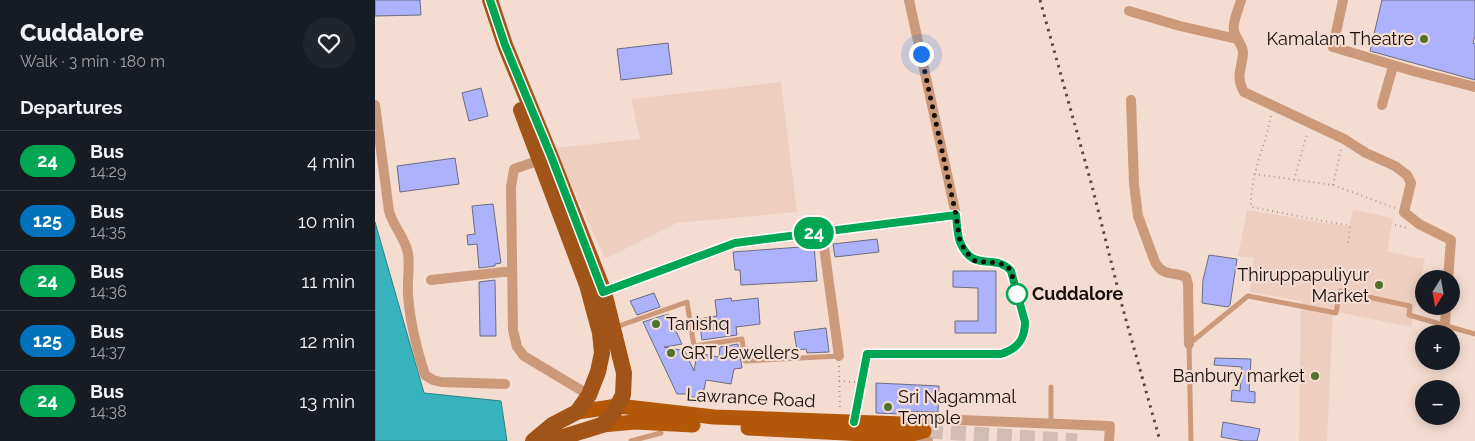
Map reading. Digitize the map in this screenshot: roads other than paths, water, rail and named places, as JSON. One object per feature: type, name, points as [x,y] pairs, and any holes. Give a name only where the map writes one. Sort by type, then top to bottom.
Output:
[{"type":"highway","points":[[480,0],[587,284],[600,333],[601,353],[598,372],[589,395],[577,412],[552,425],[533,441]]},
{"type":"highway","points":[[490,0],[505,45],[551,156],[603,292],[624,373],[623,395],[613,414],[602,425],[545,441]]},
{"type":"main road","name":"Lawrance Road","points":[[577,412],[617,406],[714,417],[847,421],[926,434]]},
{"type":"main road","name":"Lawrance Road","points":[[602,425],[635,422],[903,430]]},
{"type":"street","points":[[603,292],[735,243],[956,215],[909,0]]},
{"type":"street","points":[[1241,0],[1234,30],[1242,47],[1243,54],[1239,84],[1244,92],[1344,139],[1395,166],[1407,175],[1411,183],[1404,212],[1419,224],[1451,240],[1449,270]]},
{"type":"street","points":[[1343,0],[1333,47],[1393,66],[1475,87]]},
{"type":"street","points":[[1129,11],[1180,26],[1237,39]]},
{"type":"street","points":[[1382,105],[1393,66]]},
{"type":"street","points":[[1131,100],[1134,184],[1138,216],[1159,269],[1165,273],[1179,273],[1186,277],[1188,284],[1189,344]]},
{"type":"street","points":[[375,105],[389,210],[393,223],[407,251],[409,264],[409,310],[425,375],[441,382],[505,384]]},
{"type":"street","points":[[540,160],[514,169],[511,187],[513,330],[517,347],[525,356],[589,395]]},
{"type":"street","points":[[822,232],[839,356]]},
{"type":"street","points":[[431,280],[512,271]]},
{"type":"street","points":[[1445,325],[1446,315]]},
{"type":"street","points":[[903,430],[933,419],[1110,426],[1109,441]]},
{"type":"lane","points":[[847,421],[862,382],[867,354],[1001,354],[1017,346],[1022,339],[1025,331],[1025,322],[1011,271],[1007,266],[999,263],[975,261],[967,253],[960,242],[956,215]]},
{"type":"lane","points":[[1191,441],[1189,344],[1248,296],[1336,313],[1340,291],[1410,306],[1409,315],[1445,325]]},
{"type":"lane","points":[[613,328],[687,302],[694,346],[742,339],[745,361],[839,356]]},
{"type":"lane","points":[[1460,330],[1475,334]]},
{"type":"lane","points":[[1051,387],[1051,424]]},
{"type":"lane","points":[[631,441],[661,433]]},
{"type":"water","points":[[375,222],[424,393],[501,401],[507,441],[375,441]]},
{"type":"tunnel","points":[[928,431],[1077,441]]},
{"type":"railway","points":[[1040,0],[1160,441]]},
{"type":"place","name":"Kamalam Theatre","points":[[1424,39]]},
{"type":"place","name":"Thiruppapuliyur Market","points":[[1379,285]]},
{"type":"place","name":"Cuddalore","points":[[1017,294]]},
{"type":"place","name":"Tanishq","points":[[656,324]]},
{"type":"place","name":"GRT Jewellers","points":[[671,353]]},
{"type":"place","name":"Banbury market","points":[[1315,376]]},
{"type":"place","name":"Sri Nagammal Temple","points":[[888,407]]}]
